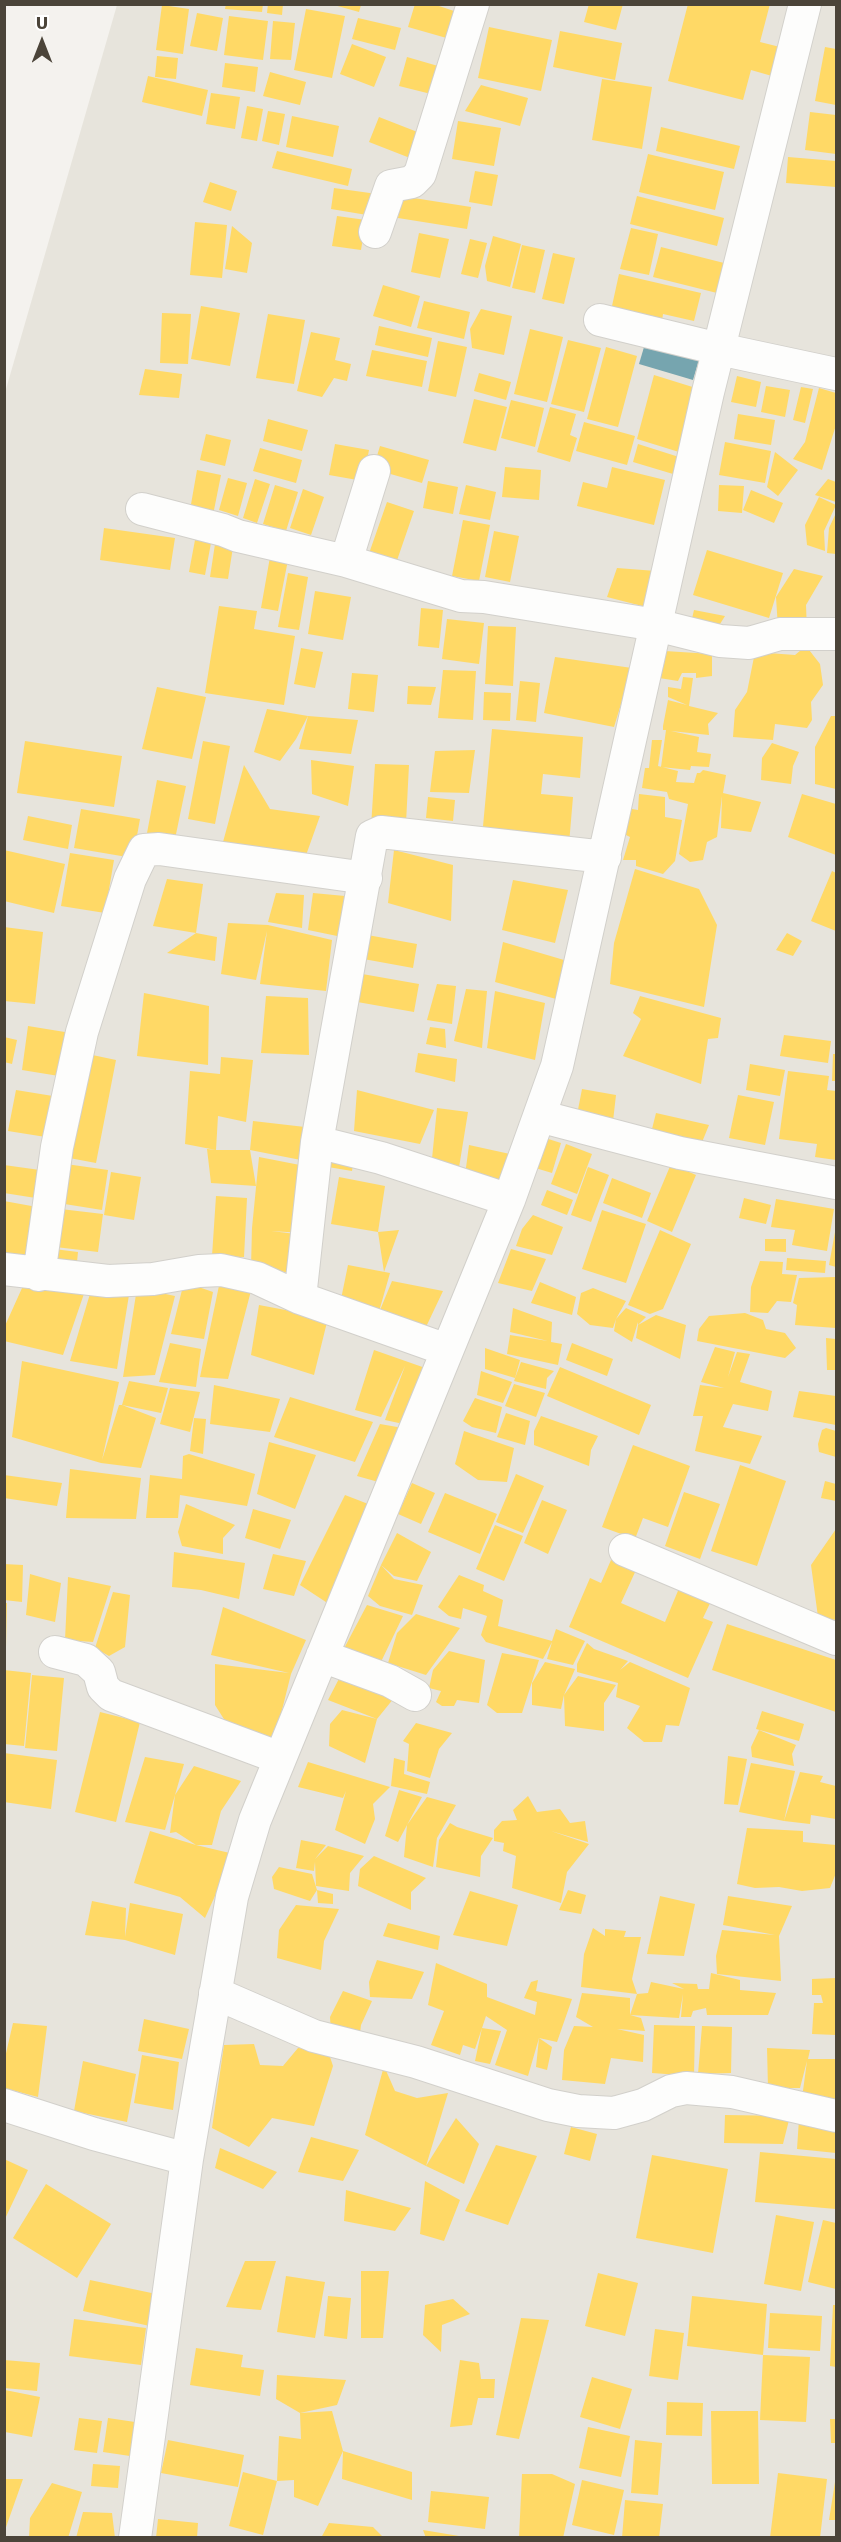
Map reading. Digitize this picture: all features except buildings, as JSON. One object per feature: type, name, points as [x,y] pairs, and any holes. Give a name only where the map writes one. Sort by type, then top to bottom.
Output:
[{"type":"street","points":[[375,232],[391,186],[412,182],[420,174],[473,4]]},
{"type":"street","points":[[135,2538],[187,2159],[232,1898],[255,1820],[509,1200],[557,1066],[719,349],[805,4]]},
{"type":"street","points":[[600,320],[719,349],[837,374]]},
{"type":"street","points":[[346,561],[374,471]]},
{"type":"street","points":[[142,509],[238,536],[346,561],[461,596],[484,597],[656,625],[720,641],[749,643],[780,634],[837,634]]},
{"type":"street","points":[[300,1298],[318,1142],[372,836],[381,832],[605,857]]},
{"type":"street","points":[[39,1275],[57,1147],[82,1032],[130,879],[144,849],[159,849],[366,878]]},
{"type":"street","points":[[539,1116],[680,1153],[837,1183]]},
{"type":"street","points":[[318,1142],[381,1158],[509,1200]]},
{"type":"street","points":[[4,1269],[39,1275],[108,1281],[153,1279],[199,1271],[221,1270],[257,1278],[300,1298],[447,1350]]},
{"type":"street","points":[[626,1550],[837,1639]]},
{"type":"street","points":[[55,1652],[86,1660],[99,1672],[103,1687],[111,1695],[280,1758]]},
{"type":"street","points":[[322,1656],[390,1682],[415,1695]]},
{"type":"street","points":[[215,1993],[314,2036],[416,2062],[548,2105],[568,2109],[614,2112],[643,2105],[671,2091],[686,2088],[732,2092],[837,2116]]},
{"type":"street","points":[[4,2105],[94,2134],[187,2159]]},
{"type":"shaded area","points":[[117,5],[836,5],[836,2537],[5,2537],[4,396]]}]
